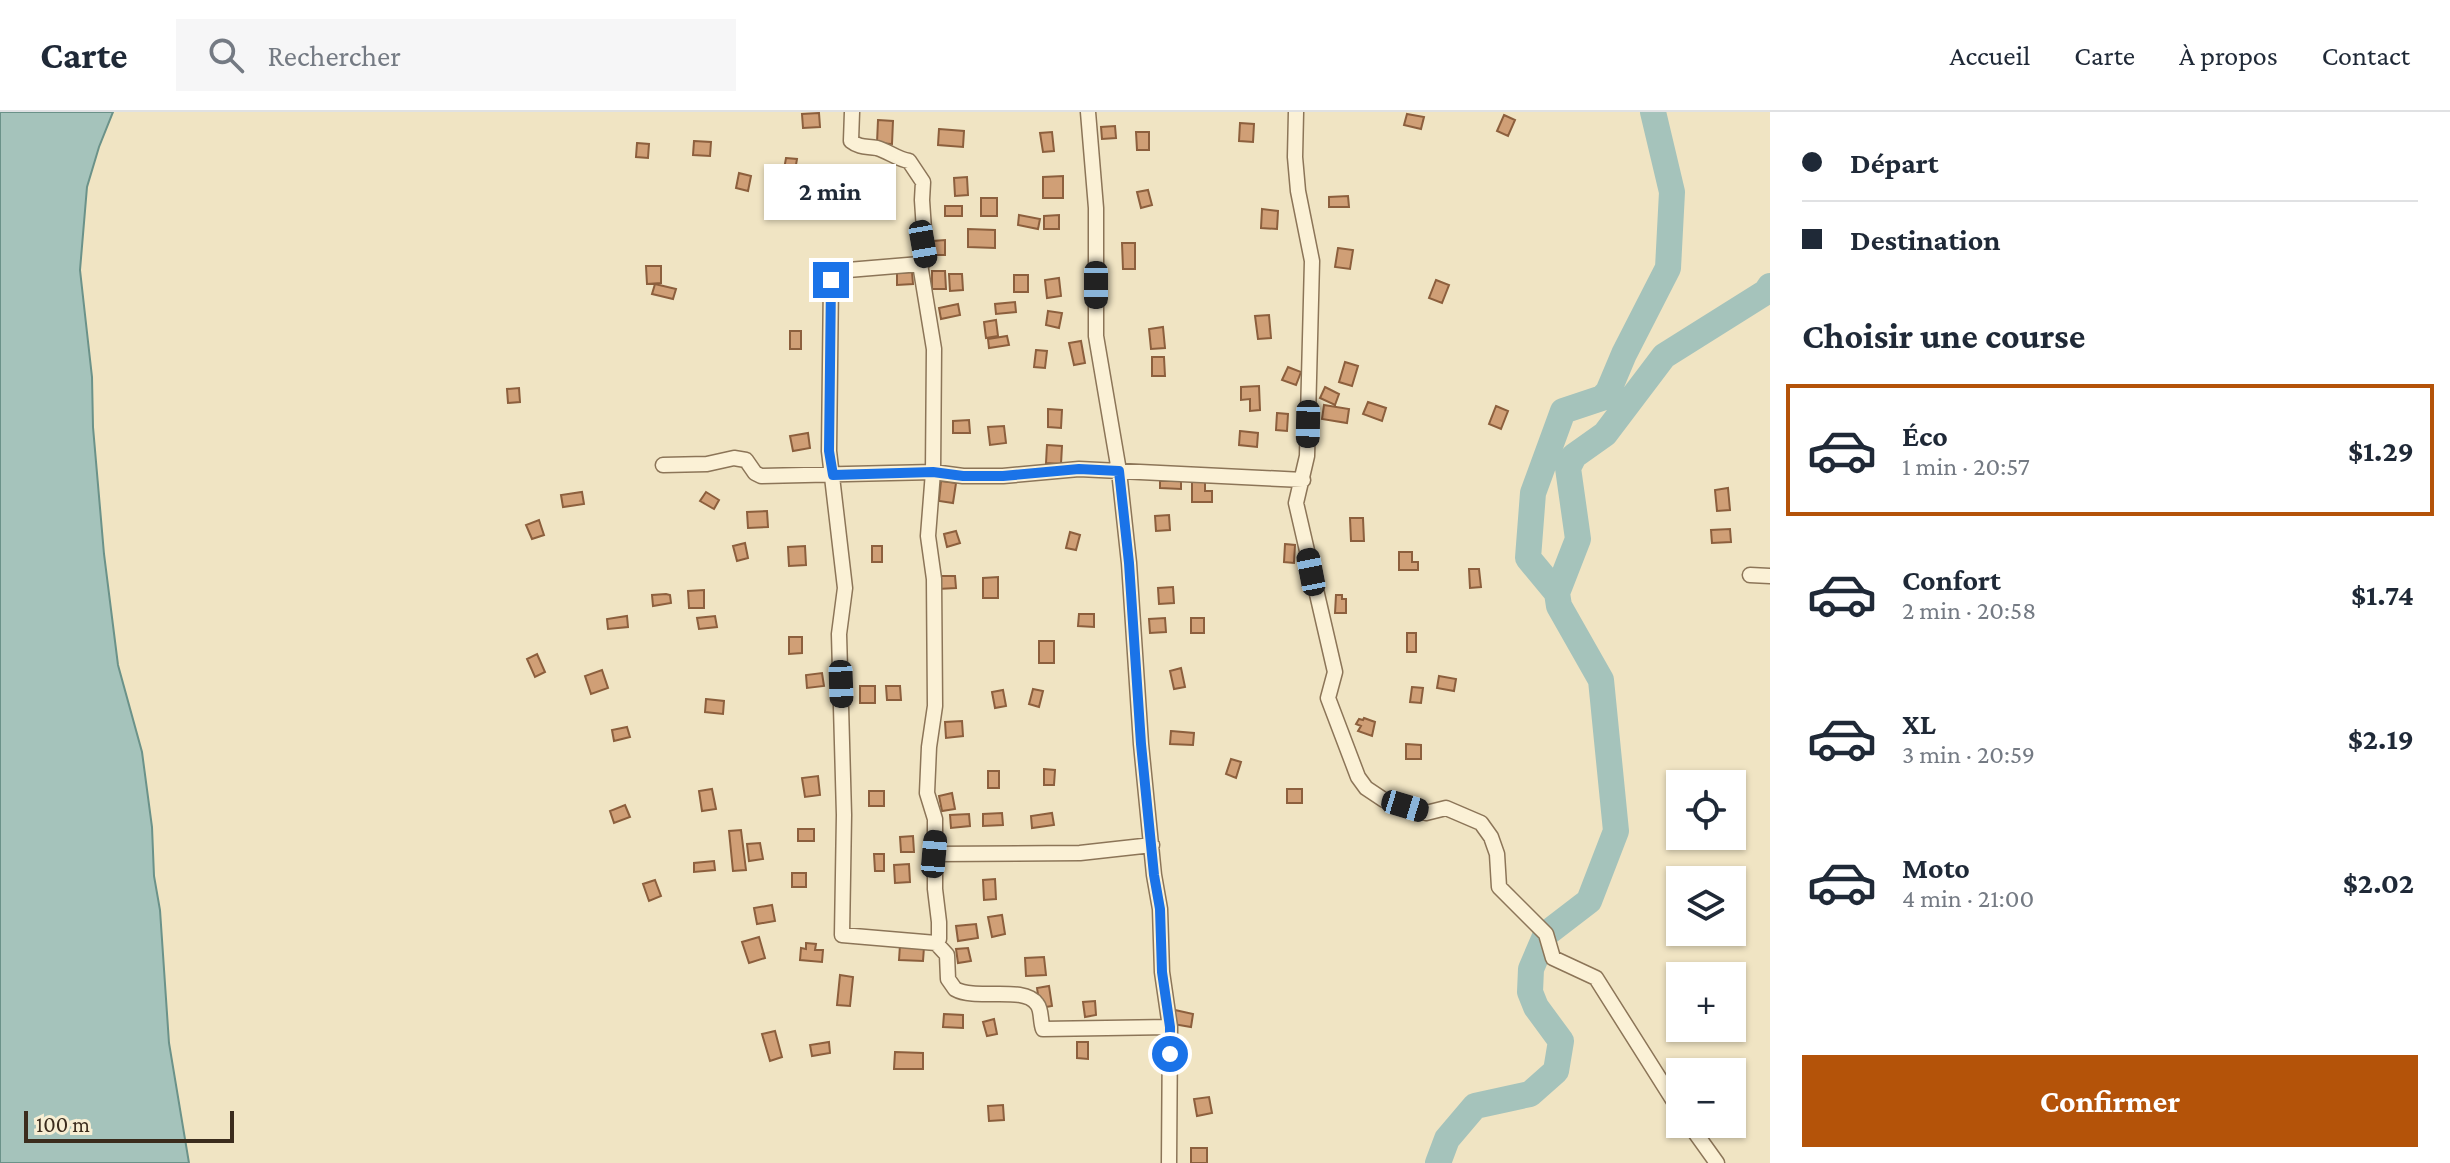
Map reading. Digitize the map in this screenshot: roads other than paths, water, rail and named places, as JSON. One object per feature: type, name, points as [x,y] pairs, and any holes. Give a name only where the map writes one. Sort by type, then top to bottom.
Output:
[{"type":"street","points":[[852,112],[851,141],[858,146],[875,148],[909,161],[923,182],[926,260],[920,264],[851,268],[833,273],[829,451],[845,588],[839,634],[844,815],[842,935],[936,943],[947,955],[948,979],[955,989],[973,995],[1005,994],[1031,999],[1038,1005],[1043,1029],[1170,1027]]},
{"type":"street","points":[[1088,112],[1096,208],[1096,336],[1119,471],[1129,563],[1141,744],[1170,1027],[1169,1163]]},
{"type":"street","points":[[1296,112],[1298,191],[1312,261],[1307,456],[1296,503],[1335,672],[1328,698],[1358,777],[1366,788],[1384,800],[1426,813],[1446,808],[1481,823],[1491,837],[1497,854],[1499,887],[1546,934],[1553,958],[1596,978],[1666,1089]]},
{"type":"street","points":[[920,264],[934,349],[933,472],[928,536],[934,579],[935,706],[927,793],[935,819],[939,922],[939,939],[936,943]]},
{"type":"street","points":[[663,465],[707,464],[734,458],[746,460],[758,475],[933,472],[1003,476],[1079,469],[1303,480]]},
{"type":"street","points":[[1750,575],[1770,576]]},
{"type":"street","points":[[934,854],[1080,853],[1152,845]]},
{"type":"street","points":[[1699,1138],[1717,1163]]},
{"type":"water","points":[[0,112],[113,112],[87,187],[80,270],[92,377],[104,554],[118,665],[142,752],[160,910],[169,1043],[189,1163],[0,1163]]},
{"type":"waterway","points":[[1557,593],[1528,558],[1533,493],[1563,411],[1602,398],[1608,392],[1668,268],[1672,192],[1653,112]]},
{"type":"waterway","points":[[1438,1163],[1447,1139],[1475,1106],[1530,1094],[1556,1071],[1561,1041],[1536,1007],[1530,992],[1531,969],[1546,934],[1589,901],[1616,831],[1601,680],[1559,606],[1557,593],[1578,539],[1568,468],[1574,456],[1605,434],[1664,356],[1766,292],[1770,286]]}]
